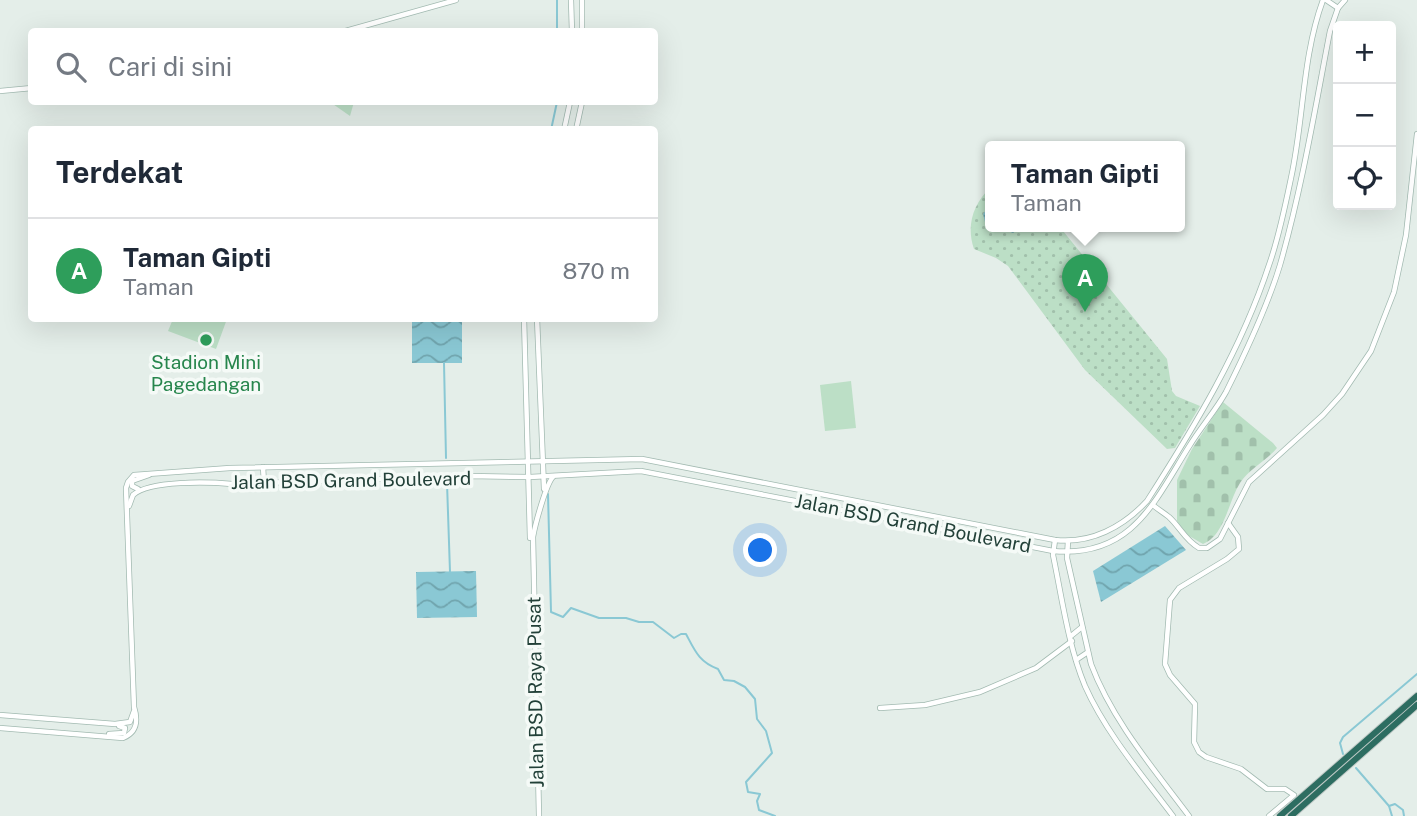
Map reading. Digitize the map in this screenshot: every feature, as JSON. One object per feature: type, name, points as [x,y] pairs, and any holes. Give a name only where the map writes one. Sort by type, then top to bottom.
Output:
[{"type":"highway","points":[[1280,816],[1417,696]]},
{"type":"highway","points":[[1291,816],[1417,706]]},
{"type":"main road","points":[[356,28],[456,0]]},
{"type":"main road","points":[[571,0],[572,28]]},
{"type":"main road","points":[[582,0],[582,28]]},
{"type":"main road","points":[[1325,0],[1338,8]]},
{"type":"main road","name":"Jalan BSD Grand Boulevard","points":[[128,512],[126,488],[130,478],[159,472],[262,467],[642,459],[1055,540],[1087,538],[1115,528],[1137,513],[1147,501],[1223,375],[1245,329],[1270,262],[1290,185],[1310,42],[1325,0]]},
{"type":"main road","name":"Jalan BSD Grand Boulevard","points":[[142,488],[215,483],[469,476],[544,477],[641,471],[1053,551],[1067,552],[1104,545],[1130,529],[1154,506],[1224,394],[1266,304],[1279,266],[1299,187],[1330,31],[1338,8],[1345,0]]},
{"type":"main road","points":[[0,91],[28,88]]},
{"type":"main road","points":[[565,126],[569,105]]},
{"type":"main road","points":[[577,126],[581,105]]},
{"type":"main road","points":[[1154,506],[1169,517],[1193,545],[1207,548],[1220,539],[1249,481],[1323,415],[1342,394],[1371,351],[1394,292],[1406,235],[1417,134]]},
{"type":"main road","points":[[1290,185],[1299,187]]},
{"type":"main road","points":[[1270,262],[1279,266]]},
{"type":"main road","points":[[524,322],[532,567]]},
{"type":"main road","points":[[537,322],[545,495]]},
{"type":"main road","points":[[514,462],[525,456],[528,448]]},
{"type":"main road","points":[[542,448],[550,458],[559,461]]},
{"type":"main road","points":[[262,467],[264,483]]},
{"type":"main road","points":[[142,488],[134,489],[132,481],[159,472]]},
{"type":"main road","points":[[532,567],[533,532],[550,480],[560,476]]},
{"type":"main road","points":[[513,477],[525,483],[531,493]]},
{"type":"main road","points":[[0,728],[123,738],[129,736],[137,724],[134,707],[128,512],[131,498],[142,488]]},
{"type":"main road","points":[[809,502],[811,491]]},
{"type":"main road","points":[[1228,523],[1238,537],[1238,549],[1227,559],[1179,588],[1170,600],[1165,664],[1170,675],[1195,704],[1194,742],[1199,752],[1241,769],[1267,789],[1291,791],[1294,795],[1269,816]]},
{"type":"main road","points":[[1055,540],[1053,551],[1076,660],[1085,685],[1101,717],[1173,816]]},
{"type":"main road","points":[[1068,541],[1067,552],[1082,628],[1097,680],[1112,710],[1189,816]]},
{"type":"main road","name":"Jalan BSD Raya Pusat","points":[[532,567],[538,816]]},
{"type":"main road","points":[[880,708],[925,705],[980,692],[1035,668],[1082,628]]},
{"type":"main road","points":[[1076,660],[1088,652]]},
{"type":"main road","points":[[0,715],[126,724],[132,720],[134,707]]},
{"type":"main road","points":[[85,735],[124,733],[125,729],[114,724]]},
{"type":"main road","points":[[1168,809],[1179,803]]},
{"type":"green space","points":[[334,105],[353,105],[350,116]]},
{"type":"green space","points":[[984,194],[985,232],[1064,232],[1167,359],[1172,391],[1176,396],[1200,406],[1175,448],[1167,449],[1085,370],[1008,266],[974,249],[971,224],[975,208]]},
{"type":"green space","name":"Stadion Mini Pagedangan","points":[[171,322],[226,322],[216,349],[168,331]]},
{"type":"green space","points":[[851,381],[856,428],[825,431],[820,385]]},
{"type":"green space","points":[[1223,402],[1277,448],[1240,483],[1221,526],[1210,540],[1203,544],[1184,533],[1177,521],[1177,480],[1192,449]]},
{"type":"water","points":[[412,322],[462,322],[462,363],[412,363]]},
{"type":"water","points":[[1165,526],[1186,550],[1101,602],[1093,571]]},
{"type":"water","points":[[476,571],[477,617],[417,618],[416,572]]},
{"type":"waterway","points":[[557,0],[557,28]]},
{"type":"waterway","points":[[552,126],[556,105]]},
{"type":"waterway","points":[[444,363],[446,458]]},
{"type":"waterway","points":[[447,483],[450,572]]},
{"type":"waterway","points":[[548,494],[551,612],[563,617],[571,608],[599,618],[653,622],[674,638],[686,634],[698,655],[718,669],[724,680],[734,681],[745,687],[755,699],[757,719],[766,731],[772,753],[746,782],[748,792],[760,794],[757,801],[759,810],[775,816]]},
{"type":"waterway","points":[[1343,754],[1340,743],[1343,737],[1417,674]]},
{"type":"waterway","points":[[1356,768],[1389,806],[1392,816]]},
{"type":"waterway","points":[[1389,806],[1395,804],[1403,810],[1404,816]]},
{"type":"place","name":"Taman Gipti","points":[[1085,312]]},
{"type":"place","name":"Stadion Mini Pagedangan","points":[[206,340]]}]
